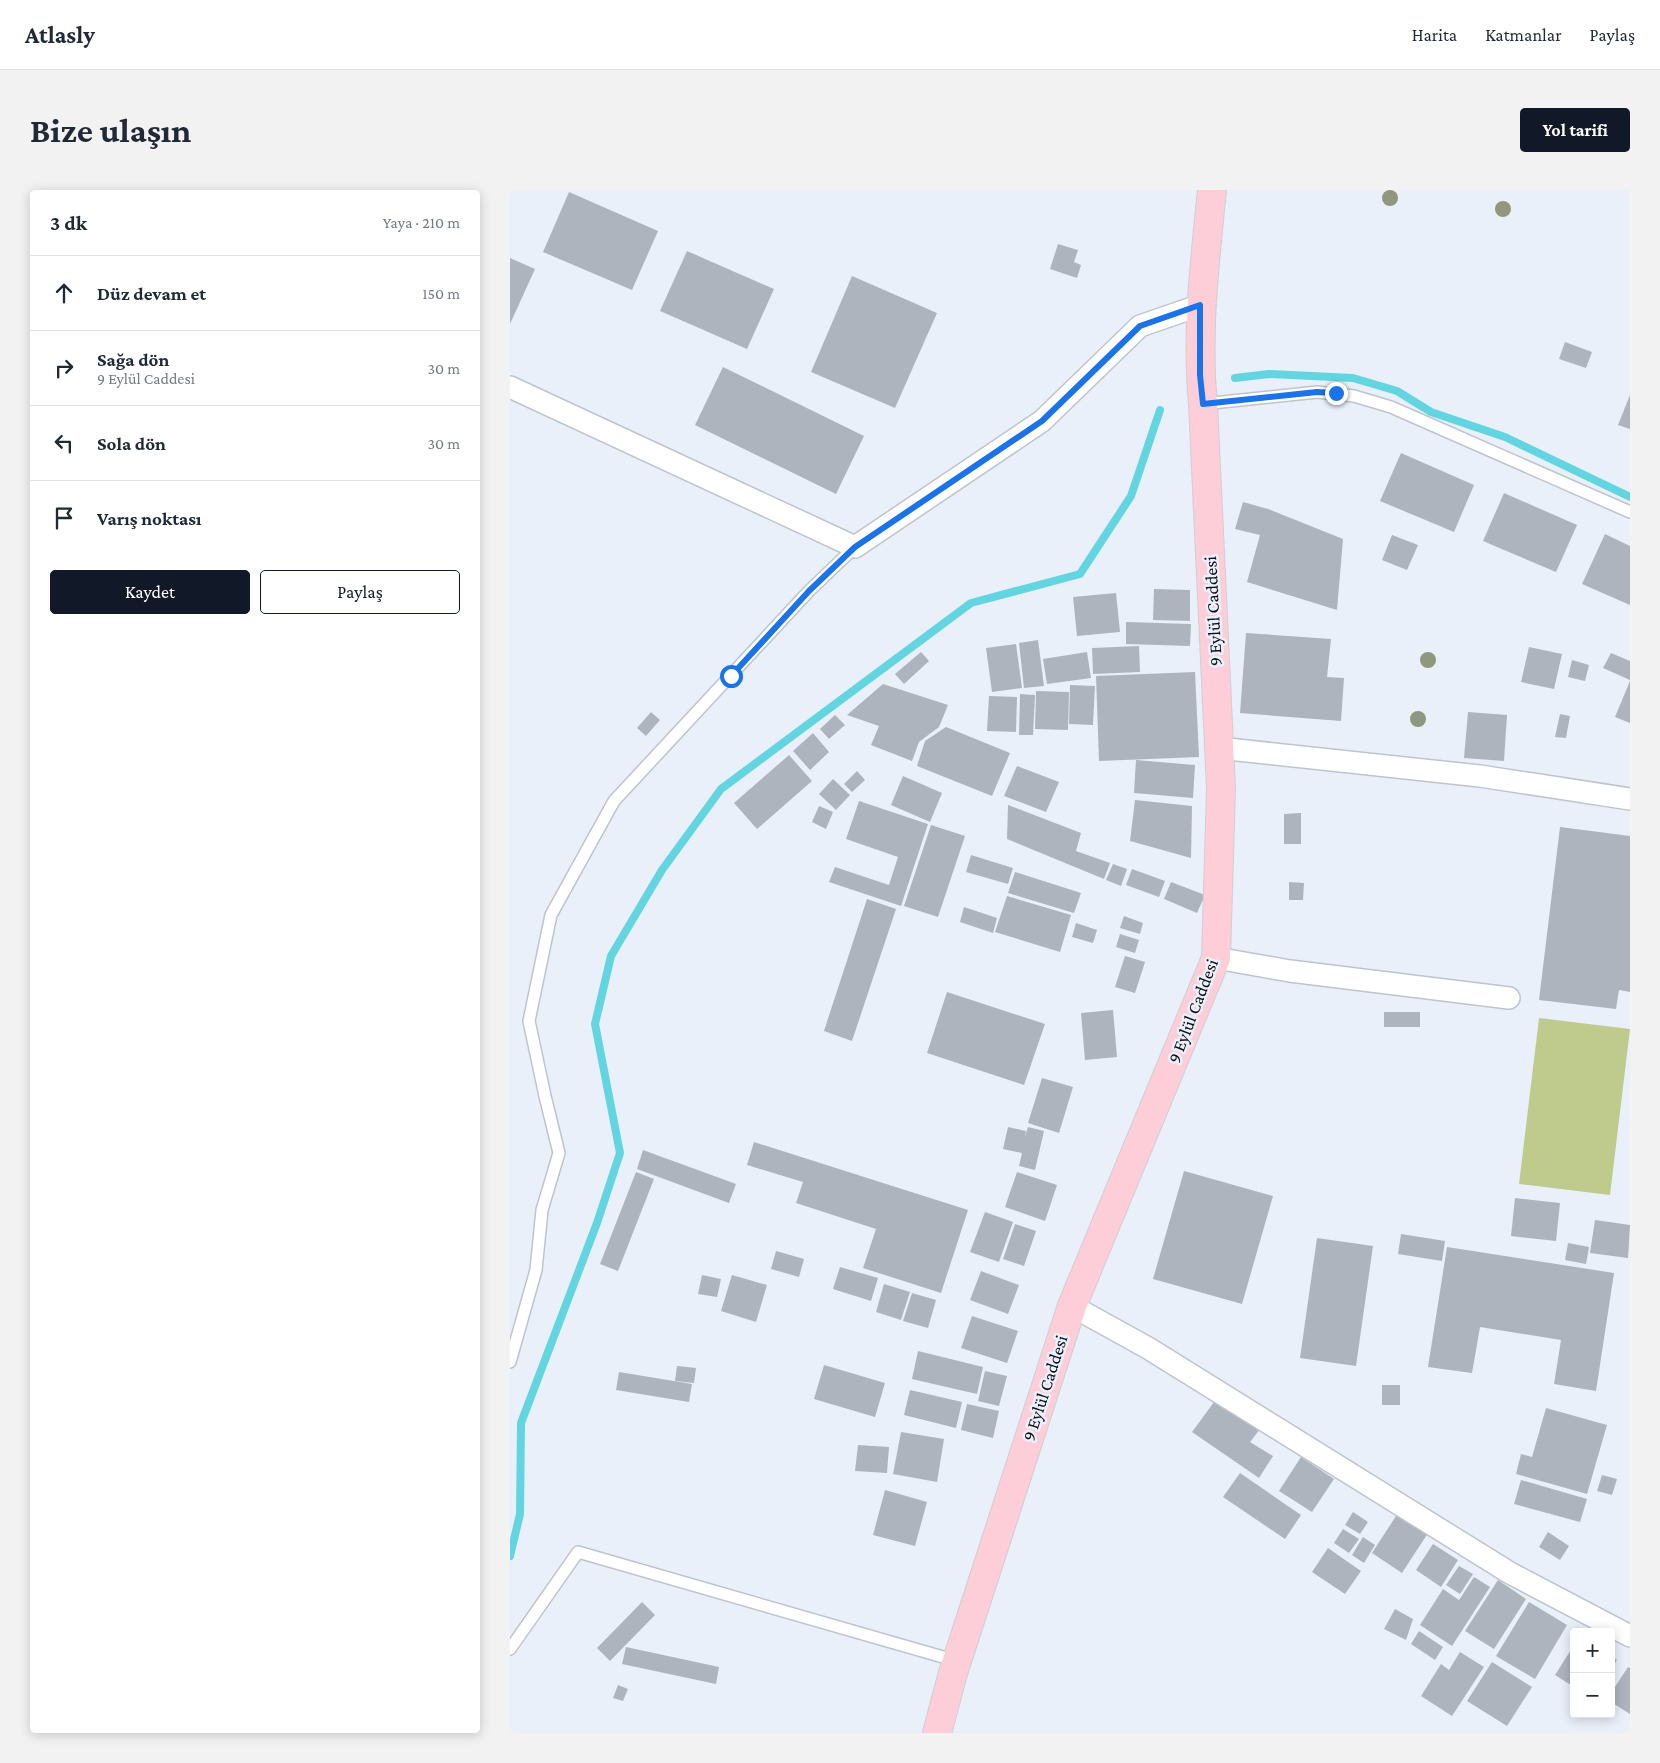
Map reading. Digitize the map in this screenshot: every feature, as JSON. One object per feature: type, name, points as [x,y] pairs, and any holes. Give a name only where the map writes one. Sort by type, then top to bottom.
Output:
[{"type":"main road","name":"9 Eylül Caddesi","points":[[937,1733],[957,1661],[1072,1306],[1216,958],[1221,788],[1203,404],[1200,375],[1200,305],[1212,190]]},
{"type":"street","points":[[510,387],[855,547],[1042,421],[1140,326],[1200,305]]},
{"type":"street","points":[[1219,748],[1480,776],[1630,799]]},
{"type":"street","points":[[1216,958],[1290,971],[1509,998]]},
{"type":"street","points":[[1072,1306],[1148,1348],[1510,1573],[1630,1636]]},
{"type":"lane","points":[[1203,404],[1317,392],[1354,396],[1391,408],[1630,512]]},
{"type":"lane","points":[[510,1362],[536,1270],[542,1210],[559,1153],[529,1020],[551,915],[614,801],[809,591],[855,547]]},
{"type":"lane","points":[[510,1649],[578,1552],[957,1661]]},
{"type":"green space","points":[[1539,1018],[1630,1029],[1610,1195],[1519,1184]]},
{"type":"building","points":[[569,192],[658,231],[632,290],[543,252]]},
{"type":"building","points":[[1058,244],[1078,250],[1074,262],[1081,265],[1077,278],[1050,269]]},
{"type":"building","points":[[687,251],[774,289],[747,349],[660,311]]},
{"type":"building","points":[[510,258],[535,269],[510,324]]},
{"type":"building","points":[[852,276],[937,313],[895,408],[811,372]]},
{"type":"building","points":[[1565,342],[1592,352],[1586,368],[1559,359]]},
{"type":"building","points":[[723,367],[864,436],[836,494],[695,425]]},
{"type":"building","points":[[1630,395],[1630,429],[1618,425]]},
{"type":"building","points":[[1401,453],[1474,485],[1454,532],[1380,501]]},
{"type":"building","points":[[1504,493],[1577,525],[1556,572],[1483,541]]},
{"type":"building","points":[[1243,502],[1268,509],[1343,539],[1337,610],[1247,582],[1260,535],[1235,529]]},
{"type":"building","points":[[1605,534],[1630,546],[1630,605],[1582,584]]},
{"type":"building","points":[[1392,535],[1418,545],[1407,570],[1382,560]]},
{"type":"building","points":[[1154,589],[1190,590],[1190,621],[1153,620]]},
{"type":"building","points":[[1116,593],[1120,632],[1077,636],[1073,597]]},
{"type":"building","points":[[1126,622],[1191,624],[1190,646],[1126,644]]},
{"type":"building","points":[[1246,633],[1331,639],[1327,677],[1344,678],[1341,721],[1240,713]]},
{"type":"building","points":[[1038,640],[1044,686],[1024,688],[1019,643]]},
{"type":"building","points":[[1016,644],[1022,688],[992,692],[986,648]]},
{"type":"building","points":[[1139,646],[1140,672],[1093,674],[1092,648]]},
{"type":"building","points":[[1529,647],[1562,654],[1554,689],[1521,682]]},
{"type":"building","points":[[921,652],[929,661],[904,684],[895,674]]},
{"type":"building","points":[[1087,652],[1091,678],[1047,684],[1043,659]]},
{"type":"building","points":[[1611,653],[1630,661],[1630,680],[1603,668]]},
{"type":"building","points":[[1572,660],[1589,665],[1585,681],[1568,677]]},
{"type":"building","points":[[1195,672],[1199,757],[1099,761],[1096,676]]},
{"type":"building","points":[[1630,681],[1630,723],[1615,717]]},
{"type":"building","points":[[883,684],[948,705],[939,727],[919,742],[912,761],[871,745],[879,726],[847,715]]},
{"type":"building","points":[[1070,685],[1095,686],[1093,725],[1069,724]]},
{"type":"building","points":[[1036,691],[1069,692],[1068,730],[1035,729]]},
{"type":"building","points":[[1020,694],[1035,695],[1033,735],[1019,735]]},
{"type":"building","points":[[989,696],[1017,697],[1016,732],[987,731]]},
{"type":"building","points":[[651,712],[660,720],[646,736],[637,728]]},
{"type":"building","points":[[1468,712],[1507,715],[1504,761],[1464,758]]},
{"type":"building","points":[[1560,714],[1570,716],[1566,738],[1555,737]]},
{"type":"building","points":[[835,715],[845,725],[829,739],[820,729]]},
{"type":"building","points":[[946,727],[1010,753],[992,796],[917,766],[925,741]]},
{"type":"building","points":[[813,733],[829,752],[810,770],[793,751]]},
{"type":"building","points":[[789,755],[812,781],[757,829],[734,803]]},
{"type":"building","points":[[1136,760],[1195,765],[1193,798],[1134,793]]},
{"type":"building","points":[[1017,766],[1059,782],[1046,812],[1004,796]]},
{"type":"building","points":[[857,771],[865,780],[852,792],[844,784]]},
{"type":"building","points":[[903,776],[942,793],[930,822],[891,805]]},
{"type":"building","points":[[833,779],[850,795],[836,810],[819,794]]},
{"type":"building","points":[[1135,800],[1192,806],[1191,858],[1130,841]]},
{"type":"building","points":[[859,801],[928,824],[901,906],[829,882],[835,867],[889,885],[898,857],[846,839]]},
{"type":"building","points":[[1008,805],[1081,833],[1076,851],[1110,863],[1104,879],[1007,839]]},
{"type":"building","points":[[819,806],[833,812],[826,829],[812,822]]},
{"type":"building","points":[[1301,813],[1301,844],[1284,844],[1284,814]]},
{"type":"building","points":[[931,825],[965,836],[938,917],[904,906]]},
{"type":"building","points":[[1560,827],[1630,836],[1630,992],[1619,990],[1616,1009],[1539,1000]]},
{"type":"building","points":[[971,855],[1013,868],[1008,884],[966,872]]},
{"type":"building","points":[[1113,864],[1127,869],[1121,886],[1106,880]]},
{"type":"building","points":[[1132,869],[1165,881],[1159,897],[1126,885]]},
{"type":"building","points":[[1015,872],[1081,893],[1074,913],[1008,893]]},
{"type":"building","points":[[1171,882],[1205,895],[1197,913],[1164,899]]},
{"type":"building","points":[[1289,882],[1304,883],[1303,900],[1289,900]]},
{"type":"building","points":[[1007,896],[1071,915],[1060,952],[995,932]]},
{"type":"building","points":[[867,899],[896,909],[852,1041],[824,1031]]},
{"type":"building","points":[[964,907],[997,918],[993,933],[960,922]]},
{"type":"building","points":[[1124,916],[1143,923],[1140,934],[1120,928]]},
{"type":"building","points":[[1076,923],[1097,930],[1093,943],[1072,937]]},
{"type":"building","points":[[1120,934],[1139,940],[1135,953],[1116,947]]},
{"type":"building","points":[[1125,956],[1145,962],[1135,993],[1115,987]]},
{"type":"building","points":[[947,992],[1045,1024],[1024,1085],[927,1053]]},
{"type":"building","points":[[1113,1010],[1117,1057],[1085,1060],[1081,1013]]},
{"type":"building","points":[[1384,1012],[1420,1012],[1420,1027],[1384,1027]]},
{"type":"building","points":[[1042,1078],[1073,1087],[1059,1133],[1028,1123]]},
{"type":"building","points":[[1008,1127],[1026,1131],[1025,1137],[1028,1127],[1044,1131],[1035,1170],[1019,1166],[1022,1153],[1003,1149]]},
{"type":"building","points":[[754,1142],[968,1210],[941,1293],[863,1268],[876,1229],[796,1203],[803,1182],[747,1165]]},
{"type":"building","points":[[643,1150],[736,1184],[729,1203],[637,1169]]},
{"type":"building","points":[[1184,1171],[1273,1196],[1242,1304],[1153,1279]]},
{"type":"building","points":[[636,1172],[654,1179],[618,1271],[600,1264]]},
{"type":"building","points":[[1017,1172],[1057,1185],[1045,1221],[1005,1207]]},
{"type":"building","points":[[1515,1198],[1560,1203],[1556,1241],[1511,1236]]},
{"type":"building","points":[[985,1212],[1013,1222],[999,1262],[970,1252]]},
{"type":"building","points":[[1595,1220],[1630,1225],[1628,1258],[1590,1253]]},
{"type":"building","points":[[1015,1224],[1036,1231],[1024,1266],[1003,1259]]},
{"type":"building","points":[[1401,1234],[1445,1241],[1442,1261],[1398,1254]]},
{"type":"building","points":[[1317,1238],[1373,1246],[1356,1366],[1300,1358]]},
{"type":"building","points":[[1568,1243],[1589,1247],[1586,1264],[1565,1260]]},
{"type":"building","points":[[1447,1247],[1614,1273],[1596,1391],[1554,1384],[1561,1340],[1480,1327],[1472,1373],[1428,1367]]},
{"type":"building","points":[[776,1251],[804,1259],[799,1277],[771,1269]]},
{"type":"building","points":[[840,1267],[878,1278],[871,1301],[833,1289]]},
{"type":"building","points":[[981,1271],[1019,1285],[1008,1314],[970,1300]]},
{"type":"building","points":[[702,1275],[721,1279],[717,1297],[698,1294]]},
{"type":"building","points":[[732,1275],[767,1285],[756,1322],[721,1311]]},
{"type":"building","points":[[884,1284],[910,1292],[901,1320],[876,1312]]},
{"type":"building","points":[[912,1293],[936,1300],[928,1328],[903,1321]]},
{"type":"building","points":[[972,1316],[1018,1331],[1007,1363],[961,1348]]},
{"type":"building","points":[[918,1351],[983,1367],[977,1394],[912,1379]]},
{"type":"building","points":[[824,1365],[885,1383],[875,1417],[814,1399]]},
{"type":"building","points":[[677,1366],[696,1368],[694,1383],[675,1381]]},
{"type":"building","points":[[985,1371],[1007,1376],[999,1406],[978,1401]]},
{"type":"building","points":[[619,1372],[692,1384],[689,1402],[616,1390]]},
{"type":"building","points":[[1382,1385],[1400,1385],[1400,1405],[1382,1405]]},
{"type":"building","points":[[910,1390],[962,1402],[956,1428],[904,1415]]},
{"type":"building","points":[[1217,1398],[1260,1429],[1250,1442],[1273,1456],[1259,1478],[1192,1432]]},
{"type":"building","points":[[967,1404],[999,1411],[993,1438],[961,1430]]},
{"type":"building","points":[[1546,1408],[1607,1425],[1587,1494],[1516,1474],[1521,1454],[1532,1457]]},
{"type":"building","points":[[901,1432],[944,1439],[937,1482],[893,1474]]},
{"type":"building","points":[[858,1445],[889,1447],[887,1473],[855,1471]]},
{"type":"building","points":[[1301,1457],[1334,1479],[1312,1512],[1279,1491]]},
{"type":"building","points":[[1240,1473],[1301,1515],[1285,1539],[1223,1497]]},
{"type":"building","points":[[1602,1475],[1617,1479],[1612,1495],[1597,1491]]},
{"type":"building","points":[[1521,1480],[1587,1499],[1580,1522],[1514,1504]]},
{"type":"building","points":[[885,1490],[927,1502],[915,1546],[873,1535]]},
{"type":"building","points":[[1353,1512],[1368,1522],[1360,1534],[1345,1525]]},
{"type":"building","points":[[1398,1513],[1428,1533],[1402,1573],[1372,1553]]},
{"type":"building","points":[[1343,1529],[1359,1539],[1349,1553],[1334,1543]]},
{"type":"building","points":[[1548,1532],[1569,1546],[1560,1560],[1539,1547]]},
{"type":"building","points":[[1363,1537],[1375,1545],[1364,1563],[1352,1555]]},
{"type":"building","points":[[1433,1544],[1458,1560],[1441,1587],[1416,1570]]},
{"type":"building","points":[[1328,1548],[1361,1571],[1345,1594],[1312,1572]]},
{"type":"building","points":[[1459,1566],[1473,1574],[1460,1594],[1446,1585]]},
{"type":"building","points":[[1474,1577],[1490,1587],[1452,1646],[1420,1625],[1443,1589],[1459,1600]]},
{"type":"building","points":[[1498,1580],[1526,1599],[1494,1649],[1465,1631]]},
{"type":"building","points":[[642,1602],[655,1615],[610,1661],[597,1648]]},
{"type":"building","points":[[1529,1602],[1567,1625],[1535,1679],[1496,1656]]},
{"type":"building","points":[[1395,1609],[1413,1619],[1406,1640],[1384,1629]]},
{"type":"building","points":[[1419,1631],[1443,1647],[1435,1660],[1411,1644]]},
{"type":"building","points":[[626,1647],[719,1667],[716,1684],[622,1664]]},
{"type":"building","points":[[1570,1651],[1570,1684],[1555,1675]]},
{"type":"building","points":[[1460,1652],[1484,1667],[1452,1716],[1421,1696],[1441,1664],[1449,1670]]},
{"type":"building","points":[[1492,1662],[1532,1687],[1507,1726],[1467,1701]]},
{"type":"building","points":[[1628,1667],[1630,1668],[1630,1714],[1615,1705],[1615,1687]]},
{"type":"building","points":[[618,1685],[628,1689],[623,1701],[613,1698]]},
{"type":"waterway","points":[[1235,378],[1269,374],[1353,378],[1397,391],[1431,412],[1505,437],[1630,497]]},
{"type":"waterway","points":[[510,1556],[520,1514],[521,1423],[597,1223],[620,1153],[595,1024],[611,956],[662,870],[721,789],[971,603],[1080,574],[1131,496],[1160,410]]},
{"type":"route","points":[[731,676],[809,591],[855,547],[1042,421],[1140,326],[1200,305],[1200,375],[1203,404],[1317,392],[1336,393]]}]
